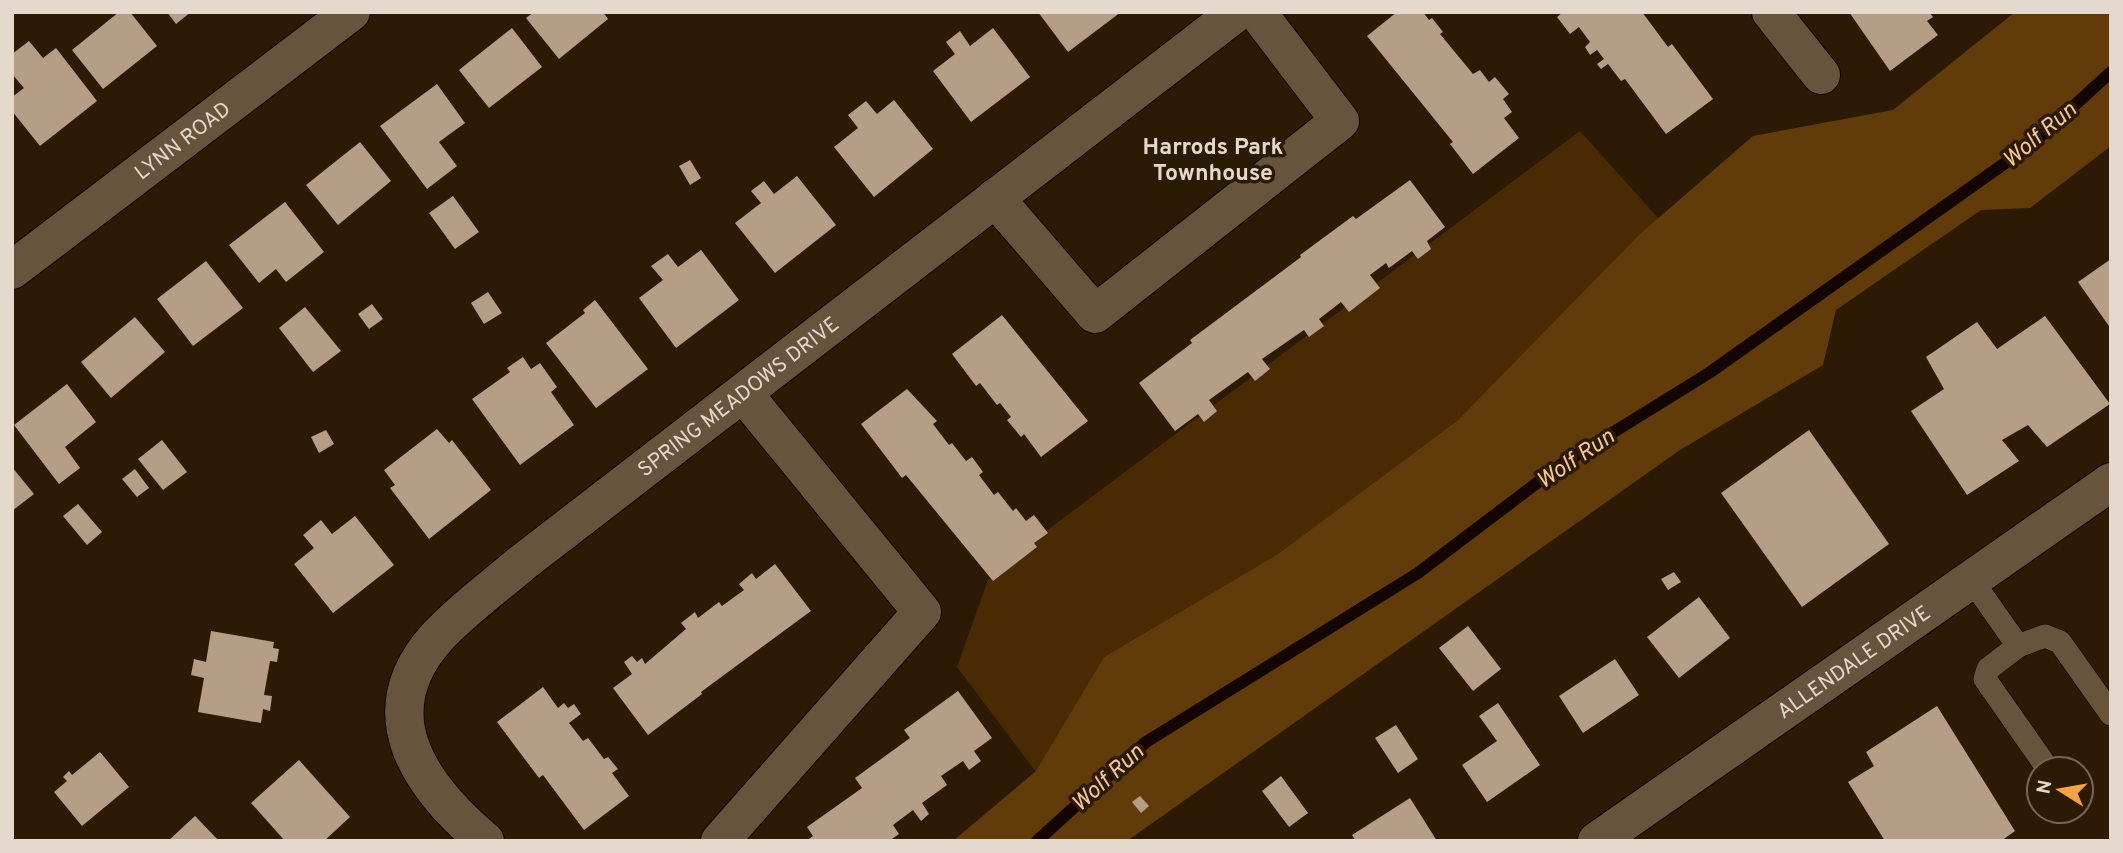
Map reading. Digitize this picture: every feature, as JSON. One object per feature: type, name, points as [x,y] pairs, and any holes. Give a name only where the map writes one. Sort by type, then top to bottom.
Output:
[{"type":"street","name":"LYNN ROAD","points":[[12,271],[351,12]]},
{"type":"street","name":"SPRING MEADOWS DRIVE","points":[[485,841],[453,814],[417,767],[404,732],[405,697],[417,665],[436,638],[466,610],[743,393],[1237,12]]},
{"type":"street","points":[[995,198],[1095,314],[1340,121],[1257,12]]},
{"type":"street","points":[[1771,12],[1821,75]]},
{"type":"street","points":[[720,841],[922,612],[743,393]]},
{"type":"street","name":"ALLENDALE DRIVE","points":[[1597,841],[2111,482]]},
{"type":"lane","points":[[1971,579],[2018,646]]},
{"type":"lane","points":[[2038,755],[1985,679],[1988,669],[2018,646],[2045,636],[2060,642],[2111,714]]},
{"type":"shaded area","points":[[2015,12],[2111,12],[2111,146],[2030,208],[1981,210],[1836,310],[1823,365],[1680,450],[1127,841],[953,841],[1036,771],[1104,657],[1278,554],[1458,420],[1640,234],[1753,136],[1893,110]]},
{"type":"shaded area","points":[[1580,131],[1658,218],[1458,420],[1278,554],[1104,657],[1036,772],[957,667],[988,580],[1034,540]]},
{"type":"building","points":[[119,12],[130,12],[157,46],[103,89],[72,50]]},
{"type":"building","points":[[167,12],[191,12],[176,24]]},
{"type":"building","points":[[534,12],[603,12],[608,19],[559,59],[526,18]]},
{"type":"building","points":[[1038,12],[1121,12],[1068,52]]},
{"type":"building","points":[[1397,12],[1423,12],[1429,20],[1432,18],[1443,32],[1440,34],[1473,74],[1480,70],[1489,82],[1495,77],[1509,94],[1503,99],[1512,112],[1504,118],[1519,138],[1473,174],[1450,144],[1453,142],[1367,36]]},
{"type":"building","points":[[1563,12],[1642,12],[1668,47],[1672,44],[1713,99],[1666,134],[1625,79],[1621,81],[1608,64],[1601,69],[1597,64],[1604,59],[1597,50],[1590,55],[1585,47],[1590,42],[1579,27],[1570,34],[1557,17]]},
{"type":"building","points":[[1849,12],[1929,12],[1933,17],[1927,21],[1938,35],[1890,71]]},
{"type":"building","points":[[512,28],[542,67],[489,108],[459,70]]},
{"type":"building","points":[[993,28],[1030,77],[971,122],[933,71],[955,54],[946,42],[960,31],[970,46]]},
{"type":"building","points":[[29,41],[43,58],[56,48],[97,101],[40,146],[12,111],[12,97],[24,88],[12,74],[12,54]]},
{"type":"building","points":[[437,84],[465,123],[439,142],[457,166],[427,189],[380,126]]},
{"type":"building","points":[[894,100],[933,149],[874,197],[834,147],[858,128],[848,115],[866,101],[877,114]]},
{"type":"building","points":[[360,142],[391,181],[338,225],[306,185]]},
{"type":"building","points":[[690,160],[701,178],[690,185],[679,166]]},
{"type":"building","points":[[797,176],[836,225],[775,273],[735,223],[761,203],[751,191],[764,181],[774,194]]},
{"type":"building","points":[[1410,180],[1445,227],[1427,241],[1431,249],[1418,259],[1412,251],[1389,268],[1386,263],[1370,275],[1380,288],[1349,312],[1341,302],[1319,319],[1324,326],[1309,337],[1304,330],[1262,359],[1270,369],[1255,381],[1248,372],[1209,400],[1217,411],[1204,422],[1198,414],[1175,431],[1139,383],[1192,343],[1190,340],[1301,257],[1300,255],[1353,216],[1356,219]]},
{"type":"building","points":[[453,196],[479,232],[455,249],[429,213]]},
{"type":"building","points":[[285,202],[324,252],[286,282],[276,269],[259,283],[229,245]]},
{"type":"building","points":[[701,250],[739,300],[676,348],[639,298],[663,280],[651,266],[668,254],[678,267]]},
{"type":"building","points":[[2111,259],[2111,329],[2078,282]]},
{"type":"building","points":[[206,261],[243,308],[193,346],[157,299]]},
{"type":"building","points":[[488,292],[502,313],[484,324],[471,303]]},
{"type":"building","points":[[595,300],[648,369],[596,408],[546,343],[585,313],[583,310]]},
{"type":"building","points":[[372,304],[383,319],[369,329],[358,314]]},
{"type":"building","points":[[305,307],[341,351],[313,372],[279,328]]},
{"type":"building","points":[[1002,315],[1088,421],[1041,457],[1024,434],[1021,437],[1007,420],[1011,417],[1000,403],[997,405],[980,383],[976,386],[952,354]]},
{"type":"building","points":[[2045,316],[2110,404],[2047,447],[2028,425],[2002,440],[2019,461],[1967,495],[1911,411],[1944,389],[1926,357],[1977,322],[1997,349]]},
{"type":"building","points":[[135,317],[165,352],[111,398],[81,362]]},
{"type":"building","points":[[523,357],[531,369],[540,363],[557,387],[551,392],[574,425],[520,465],[472,399],[510,372],[507,368]]},
{"type":"building","points":[[67,384],[96,422],[65,447],[80,468],[59,484],[14,425]]},
{"type":"building","points":[[907,389],[937,421],[933,424],[949,445],[952,443],[966,461],[972,457],[983,472],[979,475],[994,495],[998,492],[1013,511],[1016,508],[1026,521],[1034,515],[1048,533],[1034,543],[1037,547],[993,581],[906,475],[902,478],[861,424]]},
{"type":"building","points":[[437,429],[449,443],[452,440],[491,490],[429,539],[390,488],[395,485],[384,470]]},
{"type":"building","points":[[326,430],[334,444],[319,453],[311,437]]},
{"type":"building","points":[[1809,430],[1889,544],[1802,607],[1721,493]]},
{"type":"building","points":[[162,440],[187,472],[163,490],[138,459]]},
{"type":"building","points":[[12,467],[34,494],[12,511]]},
{"type":"building","points":[[135,469],[149,488],[137,497],[122,479]]},
{"type":"building","points":[[78,504],[102,532],[87,545],[63,516]]},
{"type":"building","points":[[355,516],[394,565],[333,613],[294,564],[314,548],[303,535],[321,520],[332,534]]},
{"type":"building","points":[[775,564],[811,611],[701,692],[702,694],[648,735],[613,688],[632,674],[624,662],[632,656],[637,662],[642,658],[645,664],[686,629],[681,623],[695,612],[698,618],[719,602],[722,606],[744,590],[739,584],[752,573],[756,579]]},
{"type":"building","points":[[1674,572],[1681,582],[1668,590],[1661,579]]},
{"type":"building","points":[[1699,597],[1730,638],[1679,678],[1647,637]]},
{"type":"building","points":[[1468,626],[1501,669],[1473,691],[1439,648]]},
{"type":"building","points":[[211,631],[274,642],[273,648],[279,649],[277,662],[270,661],[264,695],[272,696],[270,711],[263,709],[261,723],[198,712],[204,678],[191,675],[194,659],[206,662]]},
{"type":"building","points":[[1615,659],[1639,695],[1583,733],[1559,696]]},
{"type":"building","points":[[543,687],[558,708],[564,703],[568,708],[574,704],[581,714],[569,723],[583,741],[588,738],[604,759],[608,757],[618,769],[612,773],[629,796],[584,830],[543,775],[539,778],[497,722]]},
{"type":"building","points":[[958,691],[992,738],[974,751],[981,761],[969,770],[963,761],[941,776],[947,785],[922,803],[929,814],[921,821],[913,810],[893,825],[899,834],[889,841],[806,841],[813,836],[807,827],[862,788],[855,778],[910,738],[904,730]]},
{"type":"building","points":[[1498,703],[1540,765],[1487,802],[1462,765],[1497,741],[1479,716]]},
{"type":"building","points":[[1937,706],[2015,831],[2001,841],[1885,841],[1848,782],[1874,766],[1866,752]]},
{"type":"building","points":[[1396,725],[1418,759],[1398,773],[1375,738]]},
{"type":"building","points":[[100,752],[129,787],[82,826],[54,792],[67,781],[63,777],[69,771],[72,775]]},
{"type":"building","points":[[299,760],[350,817],[324,841],[285,841],[251,803]]},
{"type":"building","points":[[1281,776],[1308,813],[1289,827],[1262,791]]},
{"type":"building","points":[[1140,796],[1149,806],[1141,813],[1132,802]]},
{"type":"building","points":[[1410,798],[1437,841],[1356,841],[1352,835]]},
{"type":"building","points":[[195,816],[219,841],[168,841]]},
{"type":"waterway","name":"Wolf Run","points":[[1037,841],[1146,742],[1418,573],[1562,464],[1709,373],[2032,144],[2111,72]]},
{"type":"district","name":"Harrods Park Townhouse","points":[[1213,159]]}]
